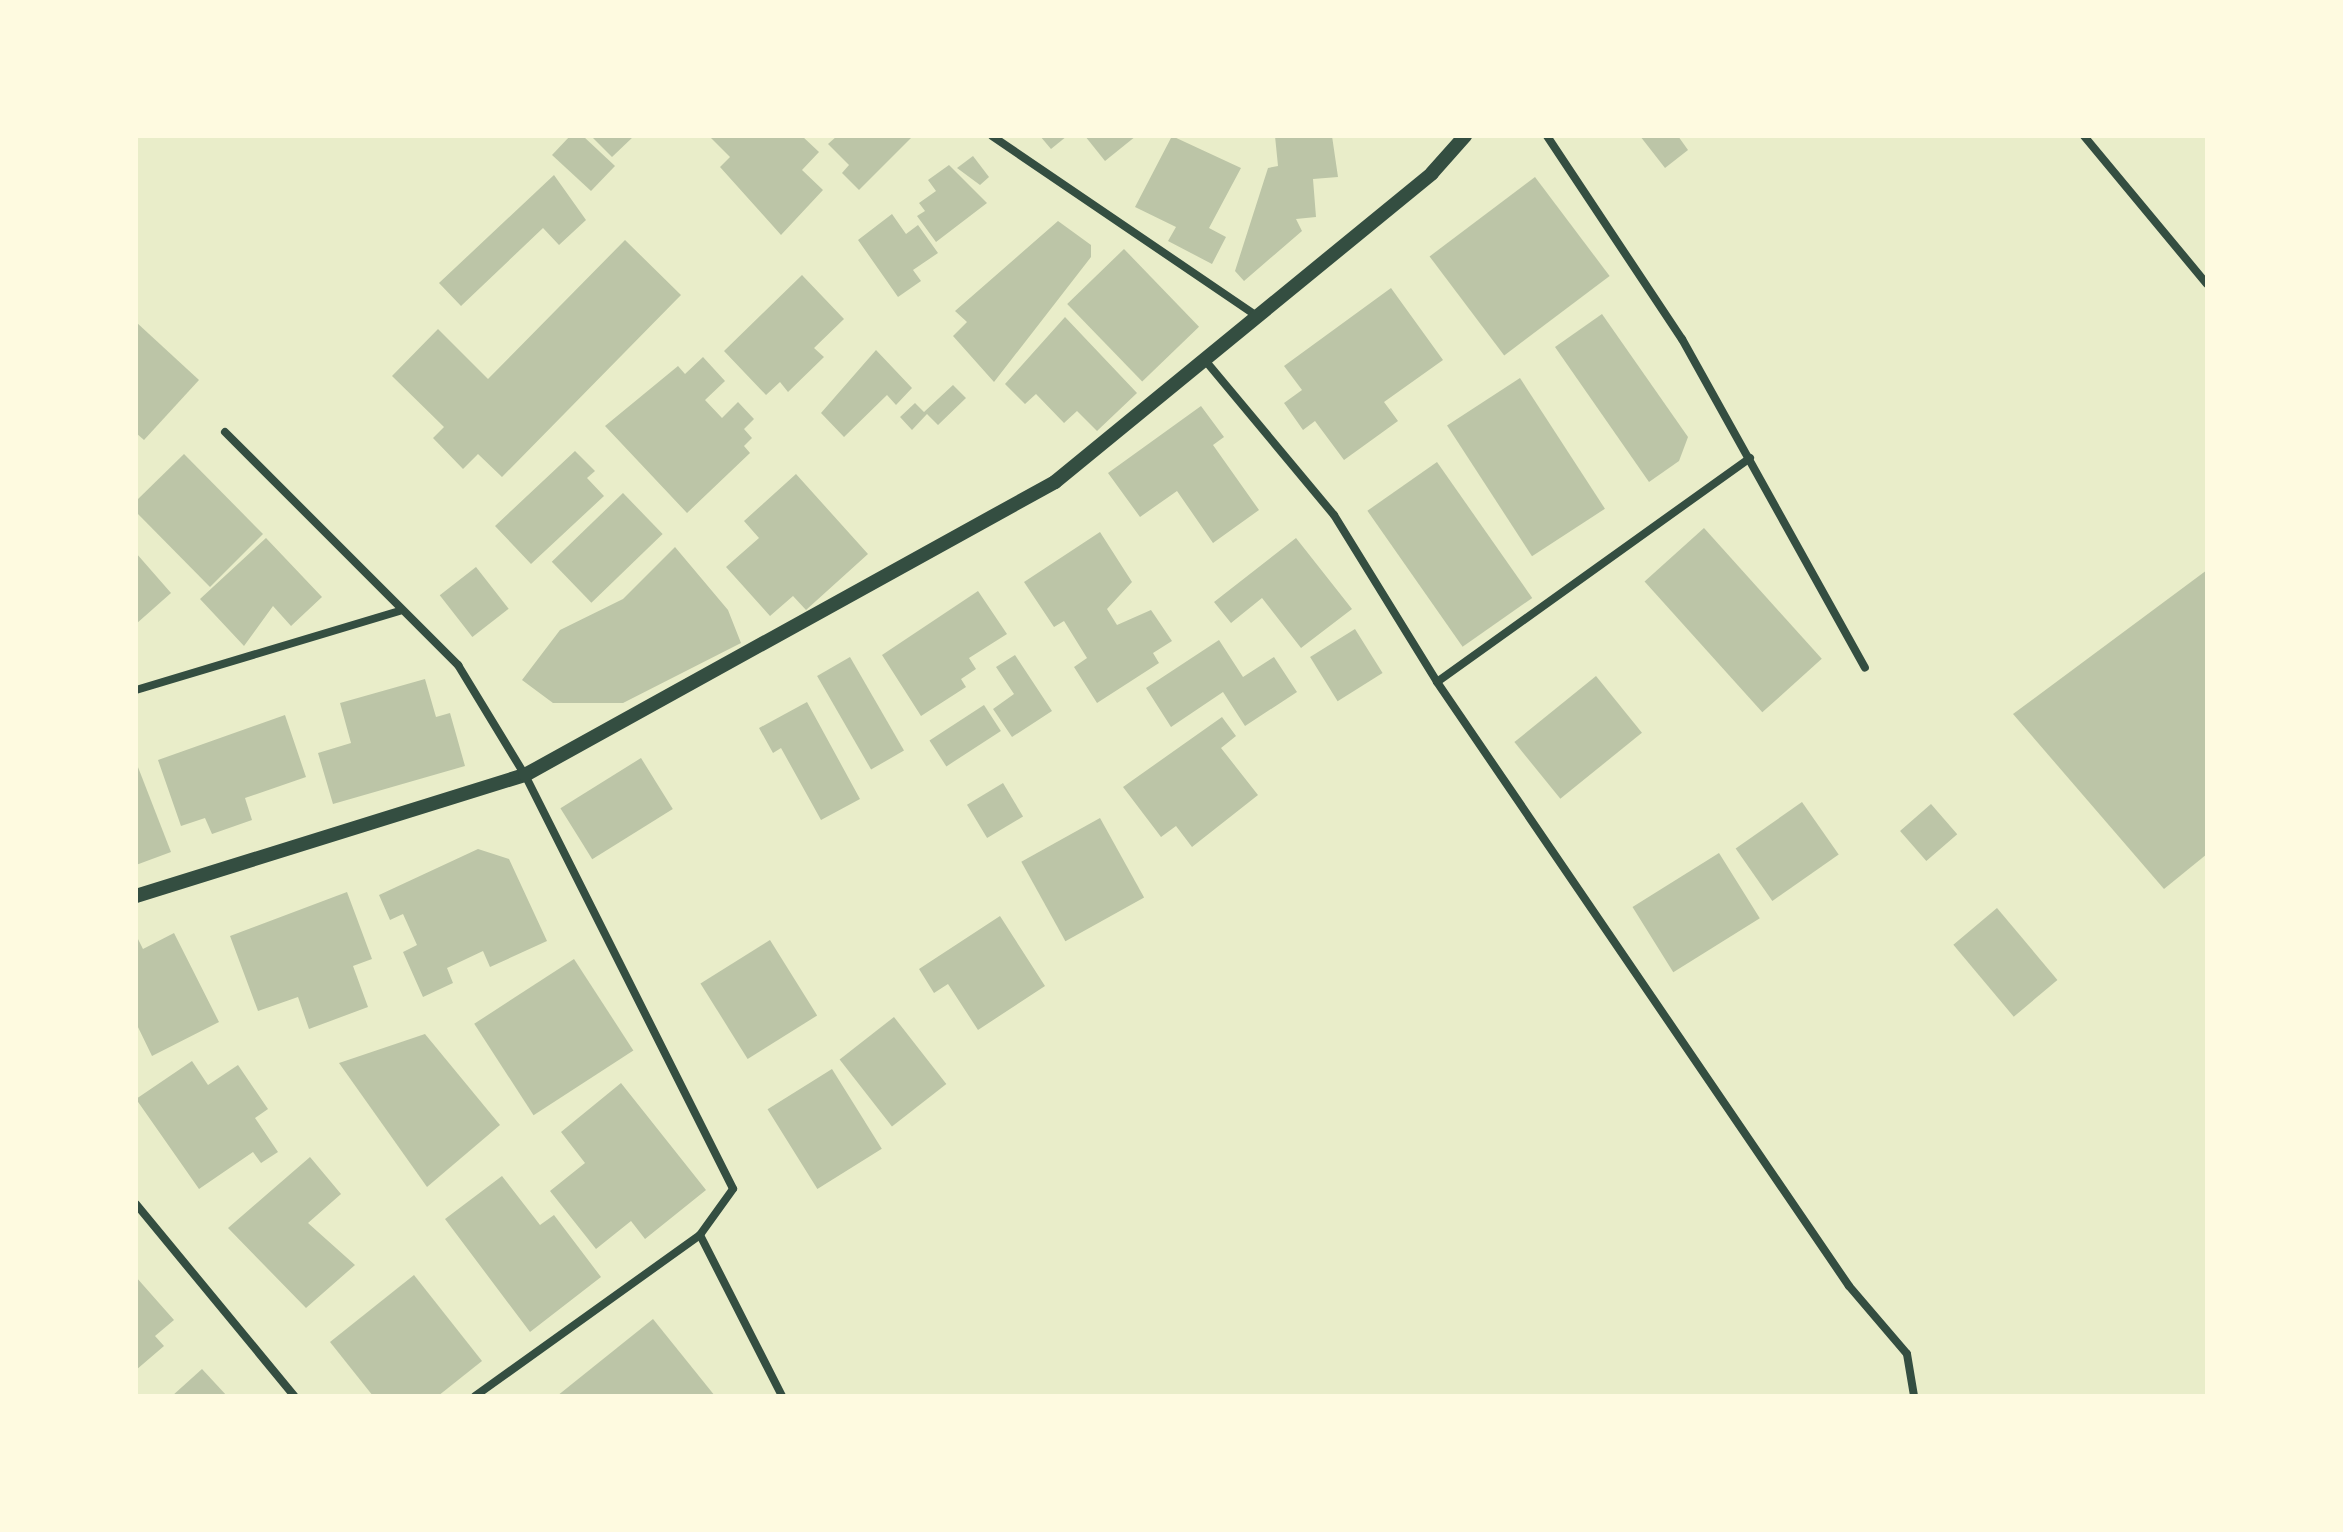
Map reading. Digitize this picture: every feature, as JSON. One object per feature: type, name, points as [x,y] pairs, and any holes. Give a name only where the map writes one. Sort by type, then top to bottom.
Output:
[{"type":"street","points":[[992,136],[1255,315]]},
{"type":"street","points":[[136,896],[525,775],[1055,482],[1432,173],[1465,136]]},
{"type":"street","points":[[1547,136],[1682,339],[1865,668]]},
{"type":"street","points":[[2084,136],[2207,284]]},
{"type":"street","points":[[1203,358],[1334,515],[1437,682],[1849,1286],[1907,1354],[1914,1396]]},
{"type":"street","points":[[225,432],[399,611],[458,665],[525,775],[723,1156],[733,1189],[700,1235],[475,1396]]},
{"type":"street","points":[[1437,682],[1750,458]]},
{"type":"street","points":[[136,690],[399,611]]},
{"type":"street","points":[[136,1204],[294,1396]]},
{"type":"street","points":[[700,1235],[782,1396]]},
{"type":"building","points":[[570,136],[583,136],[615,166],[591,191],[552,155]]},
{"type":"building","points":[[591,136],[634,136],[612,157]]},
{"type":"building","points":[[709,136],[802,136],[819,152],[802,170],[823,190],[781,235],[720,167],[730,157]]},
{"type":"building","points":[[837,136],[913,136],[859,190],[842,173],[849,165],[828,144]]},
{"type":"building","points":[[1040,136],[1067,136],[1051,149]]},
{"type":"building","points":[[1085,136],[1136,136],[1105,161]]},
{"type":"building","points":[[1172,136],[1241,168],[1209,228],[1226,237],[1212,264],[1168,241],[1176,227],[1135,207]]},
{"type":"building","points":[[1275,136],[1332,136],[1338,177],[1313,179],[1316,217],[1296,219],[1302,231],[1244,281],[1235,271],[1268,168],[1278,166]]},
{"type":"building","points":[[1640,136],[1678,136],[1688,150],[1665,168]]},
{"type":"building","points":[[973,156],[989,177],[980,185],[957,168]]},
{"type":"building","points":[[949,165],[987,203],[936,242],[917,216],[925,211],[919,203],[936,191],[928,180]]},
{"type":"building","points":[[554,175],[586,220],[559,245],[543,228],[461,306],[439,283]]},
{"type":"building","points":[[1535,177],[1610,276],[1504,355],[1430,256]]},
{"type":"building","points":[[892,214],[906,234],[918,225],[938,253],[913,270],[921,281],[898,297],[858,240]]},
{"type":"building","points":[[1058,221],[1091,245],[1091,257],[994,382],[953,336],[967,322],[955,311]]},
{"type":"building","points":[[625,240],[681,295],[502,477],[478,454],[463,469],[433,438],[444,427],[392,376],[438,329],[488,379]]},
{"type":"building","points":[[1124,249],[1199,327],[1142,382],[1067,304]]},
{"type":"building","points":[[802,275],[844,319],[814,348],[824,357],[788,392],[780,382],[766,395],[724,351]]},
{"type":"building","points":[[1391,288],[1443,360],[1384,402],[1398,421],[1344,460],[1315,421],[1303,430],[1284,403],[1302,390],[1284,366]]},
{"type":"building","points":[[1602,314],[1688,437],[1679,461],[1649,482],[1555,347]]},
{"type":"building","points":[[1065,317],[1137,393],[1097,431],[1077,411],[1064,423],[1036,394],[1025,404],[1005,384]]},
{"type":"building","points":[[136,322],[199,380],[144,440],[136,433]]},
{"type":"building","points":[[876,350],[912,388],[896,405],[887,395],[844,437],[821,413]]},
{"type":"building","points":[[703,357],[725,381],[705,400],[722,418],[738,402],[754,419],[744,429],[752,438],[744,446],[750,453],[687,513],[605,426],[678,366],[685,374]]},
{"type":"building","points":[[1520,378],[1605,509],[1532,556],[1447,425]]},
{"type":"building","points":[[953,385],[966,398],[938,425],[927,414],[912,430],[900,417],[915,403],[924,412]]},
{"type":"building","points":[[1201,406],[1224,437],[1213,445],[1259,510],[1213,543],[1177,491],[1140,517],[1108,473]]},
{"type":"building","points":[[575,451],[595,471],[587,478],[604,496],[531,564],[495,526]]},
{"type":"building","points":[[184,454],[263,534],[210,587],[136,512],[136,501]]},
{"type":"building","points":[[1437,462],[1532,598],[1463,647],[1367,511]]},
{"type":"building","points":[[796,474],[868,554],[806,610],[793,596],[770,616],[726,567],[759,538],[744,521]]},
{"type":"building","points":[[623,493],[663,534],[591,603],[552,562]]},
{"type":"building","points":[[1704,528],[1822,659],[1762,712],[1645,582]]},
{"type":"building","points":[[1100,532],[1132,582],[1107,609],[1117,625],[1151,610],[1172,641],[1153,653],[1159,663],[1097,703],[1074,667],[1087,658],[1064,621],[1054,627],[1024,582]]},
{"type":"building","points":[[266,538],[322,597],[291,626],[273,606],[244,646],[200,599]]},
{"type":"building","points":[[1296,538],[1352,609],[1301,648],[1262,598],[1231,623],[1214,602]]},
{"type":"building","points":[[675,547],[728,610],[741,643],[623,703],[553,703],[522,680],[560,630],[623,599]]},
{"type":"building","points":[[136,553],[171,593],[136,624]]},
{"type":"building","points":[[476,567],[509,609],[472,637],[440,595]]},
{"type":"building","points":[[2207,570],[2207,854],[2164,889],[2013,714]]},
{"type":"building","points":[[978,591],[1007,634],[969,658],[976,669],[961,679],[966,687],[921,716],[882,655]]},
{"type":"building","points":[[1355,629],[1383,673],[1338,701],[1310,657]]},
{"type":"building","points":[[1219,640],[1243,677],[1274,657],[1297,692],[1245,726],[1223,692],[1171,727],[1146,688]]},
{"type":"building","points":[[1015,655],[1052,711],[1012,737],[993,709],[1014,694],[996,667]]},
{"type":"building","points":[[850,657],[904,751],[871,770],[817,676]]},
{"type":"building","points":[[1596,676],[1642,733],[1560,799],[1514,742]]},
{"type":"building","points":[[425,679],[436,717],[450,713],[465,766],[333,804],[318,753],[351,743],[340,703]]},
{"type":"building","points":[[807,702],[860,799],[821,820],[781,748],[773,753],[759,728]]},
{"type":"building","points":[[984,705],[1001,731],[946,766],[929,740]]},
{"type":"building","points":[[285,715],[306,777],[245,798],[252,820],[212,834],[205,818],[181,826],[158,760]]},
{"type":"building","points":[[1222,717],[1236,736],[1221,748],[1258,795],[1192,847],[1176,826],[1161,837],[1123,787]]},
{"type":"building","points":[[641,758],[673,809],[592,859],[560,808]]},
{"type":"building","points":[[136,762],[171,852],[136,865]]},
{"type":"building","points":[[1003,783],[1023,816],[987,838],[967,805]]},
{"type":"building","points":[[1802,802],[1839,854],[1772,901],[1736,848]]},
{"type":"building","points":[[1931,804],[1957,834],[1926,861],[1900,831]]},
{"type":"building","points":[[1100,818],[1144,898],[1065,941],[1021,862]]},
{"type":"building","points":[[478,849],[509,859],[547,941],[490,967],[483,951],[447,968],[453,983],[423,997],[403,952],[417,945],[403,914],[390,920],[379,895]]},
{"type":"building","points":[[1719,853],[1760,918],[1673,972],[1632,907]]},
{"type":"building","points":[[347,892],[372,959],[353,966],[368,1007],[309,1029],[298,997],[258,1011],[230,936]]},
{"type":"building","points":[[1997,908],[2057,980],[2014,1017],[1953,945]]},
{"type":"building","points":[[1000,916],[1045,986],[978,1030],[948,984],[934,993],[919,969]]},
{"type":"building","points":[[174,933],[219,1022],[152,1056],[136,1023],[136,935],[143,949]]},
{"type":"building","points":[[770,940],[817,1015],[748,1059],[700,983]]},
{"type":"building","points":[[574,959],[633,1050],[534,1115],[474,1024]]},
{"type":"building","points":[[894,1017],[946,1084],[892,1126],[840,1059]]},
{"type":"building","points":[[425,1034],[500,1125],[427,1187],[339,1063]]},
{"type":"building","points":[[192,1061],[208,1085],[238,1065],[268,1109],[255,1118],[278,1152],[261,1163],[253,1152],[199,1189],[136,1099]]},
{"type":"building","points":[[832,1069],[882,1149],[817,1189],[768,1109]]},
{"type":"building","points":[[621,1083],[706,1190],[645,1239],[631,1221],[596,1249],[550,1191],[585,1163],[561,1132]]},
{"type":"building","points":[[310,1157],[341,1194],[308,1223],[355,1265],[306,1308],[228,1228]]},
{"type":"building","points":[[502,1176],[540,1225],[554,1215],[601,1277],[530,1332],[445,1219]]},
{"type":"building","points":[[414,1275],[482,1361],[438,1396],[373,1396],[330,1342]]},
{"type":"building","points":[[136,1277],[174,1320],[155,1336],[164,1346],[136,1370]]},
{"type":"building","points":[[653,1319],[715,1396],[557,1396]]},
{"type":"building","points":[[202,1369],[227,1396],[172,1396]]}]
